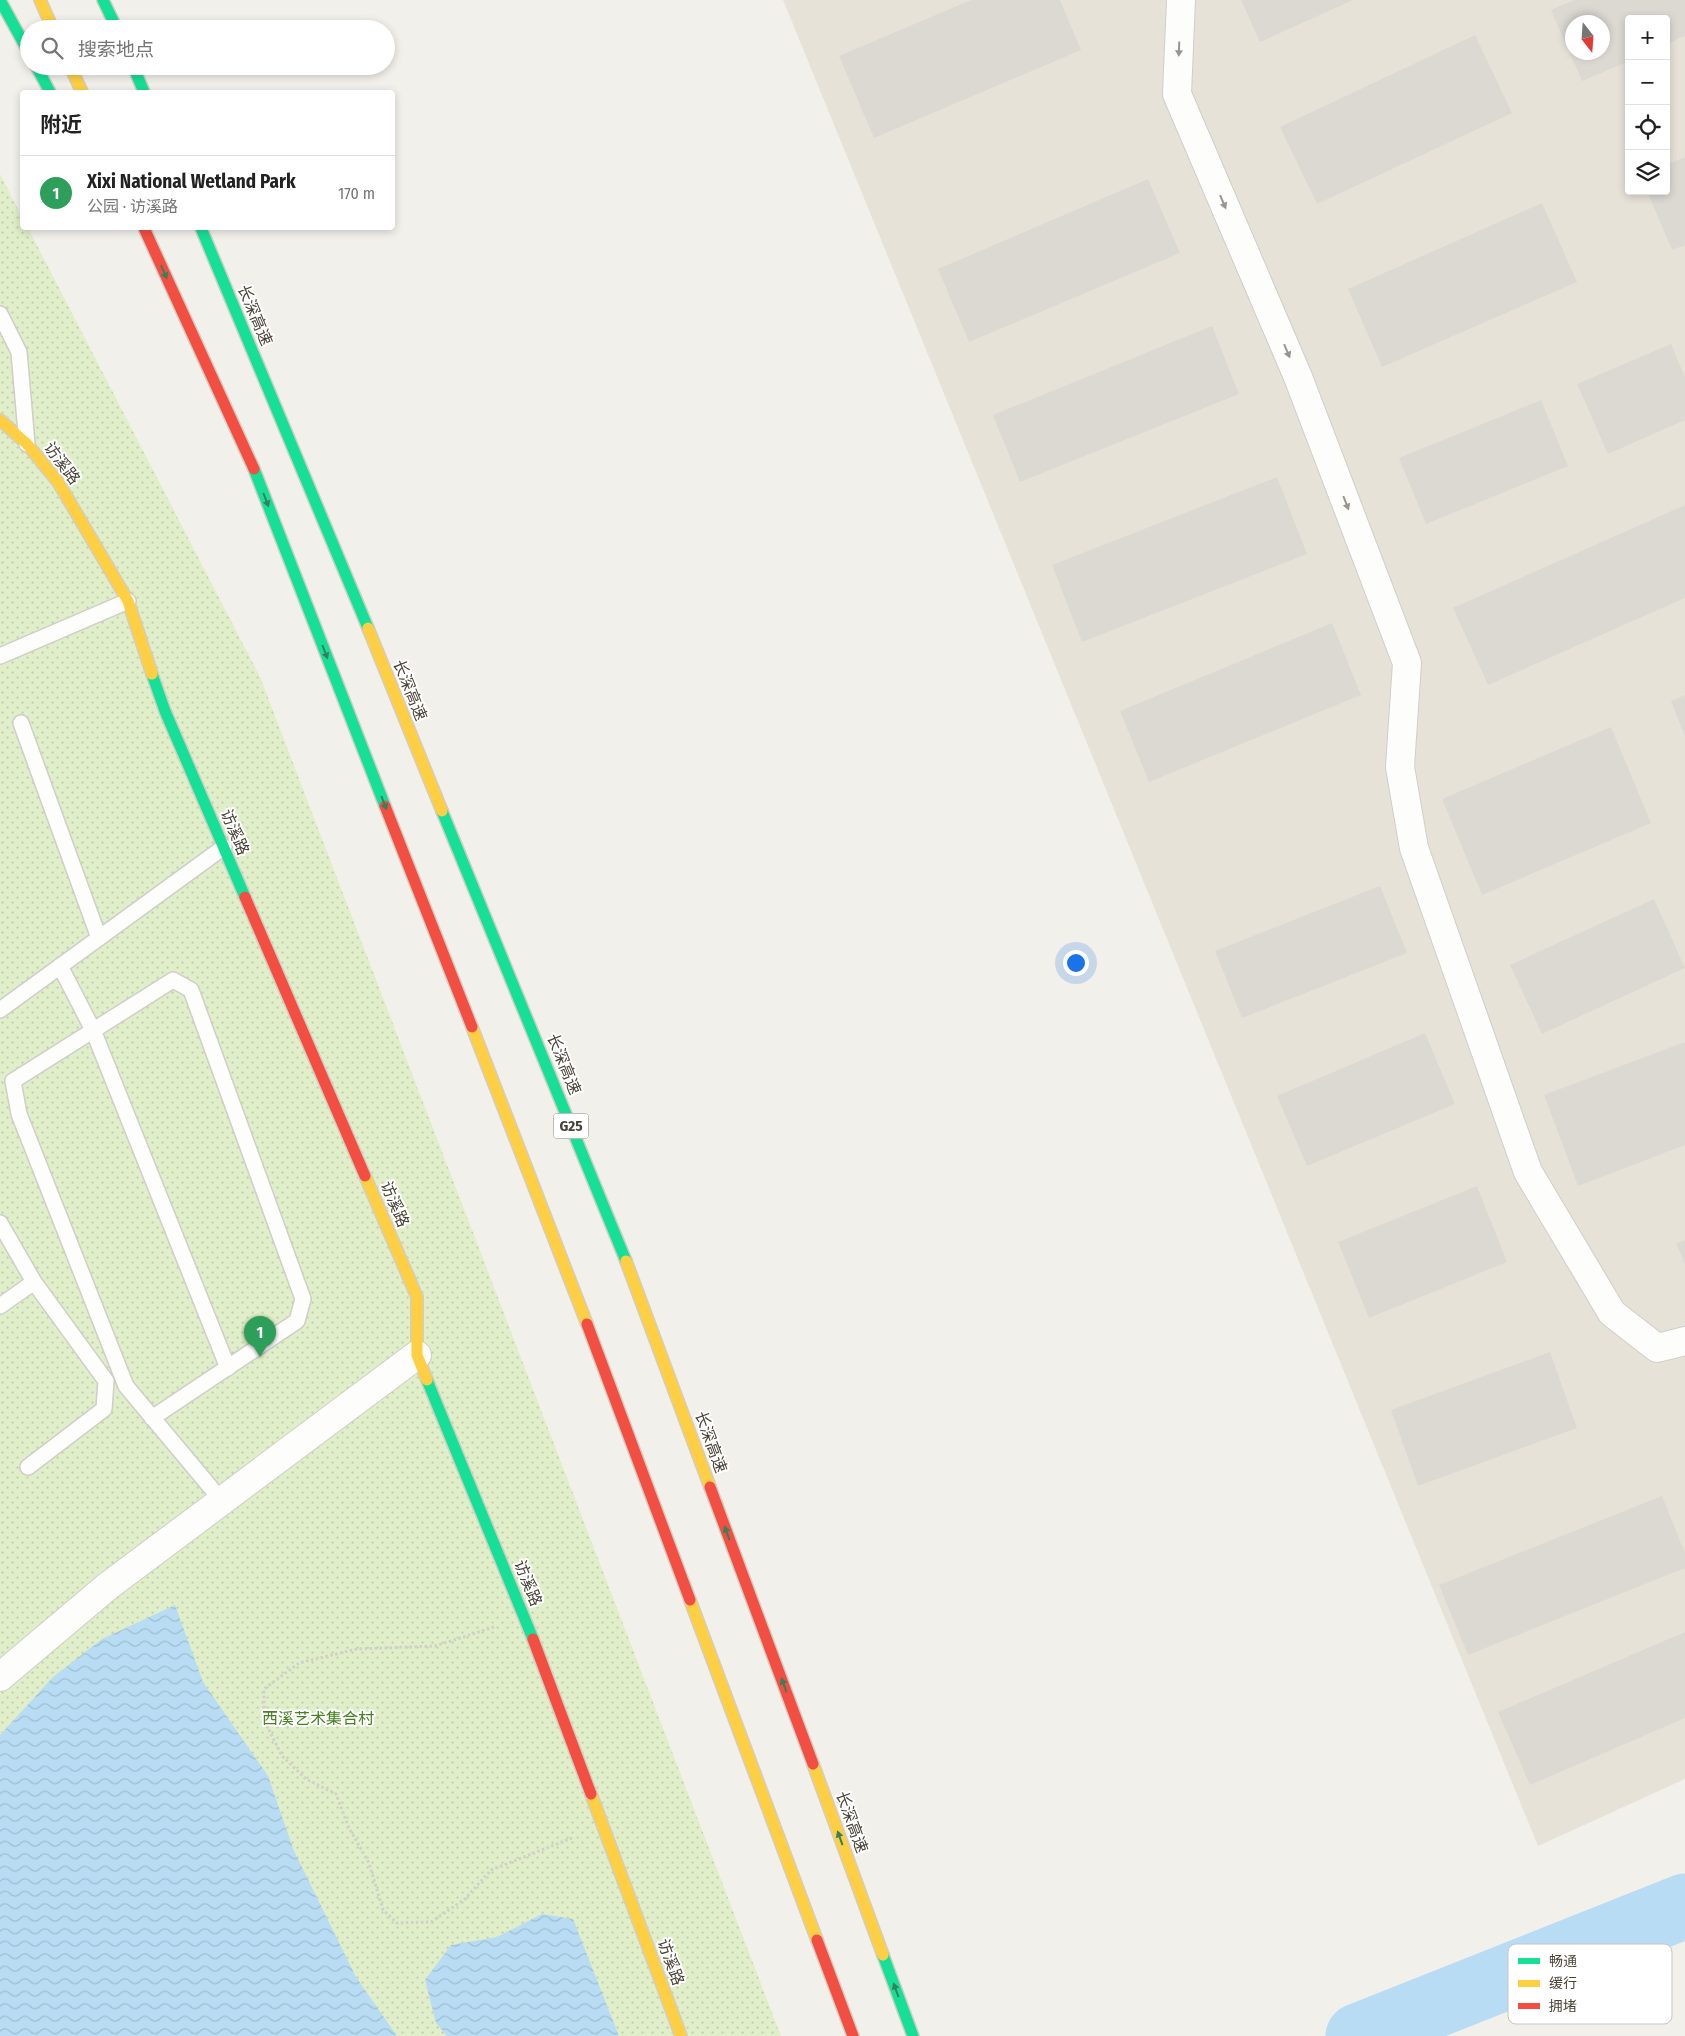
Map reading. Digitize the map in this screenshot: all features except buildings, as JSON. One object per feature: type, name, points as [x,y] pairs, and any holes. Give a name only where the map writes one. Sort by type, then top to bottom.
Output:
[{"type":"main road","points":[[0,0],[20,37]]},
{"type":"main road","points":[[40,0],[49,20]]},
{"type":"main road","points":[[105,0],[113,20]]},
{"type":"main road","points":[[41,75],[49,90]]},
{"type":"main road","points":[[74,75],[81,90]]},
{"type":"main road","points":[[137,75],[143,90]]},
{"type":"main road","points":[[145,230],[254,469],[568,1277],[853,2036]]},
{"type":"main road","name":"长深高速","points":[[202,230],[297,456],[626,1260],[913,2036]]},
{"type":"main road","points":[[174,322],[254,469]]},
{"type":"main road","name":"访溪路","points":[[0,420],[26,444],[58,482],[128,601],[165,711],[416,1297],[417,1355],[525,1617],[681,2036]]},
{"type":"street","points":[[1181,0],[1177,94],[1298,377],[1406,663],[1400,767],[1414,848],[1528,1172],[1612,1313],[1657,1348],[1685,1341]]},
{"type":"street","points":[[0,1677],[108,1586],[417,1355]]},
{"type":"lane","points":[[0,314],[19,352],[26,444]]},
{"type":"lane","points":[[0,656],[128,601]]},
{"type":"lane","points":[[21,723],[100,938]]},
{"type":"lane","points":[[0,1010],[224,847]]},
{"type":"lane","points":[[60,966],[93,1030],[228,1368]]},
{"type":"lane","points":[[152,1418],[297,1321],[303,1299],[191,990],[173,980],[13,1081],[19,1114],[126,1386],[152,1418],[222,1501]]},
{"type":"lane","points":[[0,1222],[34,1282],[106,1381],[104,1408],[28,1467]]},
{"type":"lane","points":[[0,1306],[34,1282]]},
{"type":"path","points":[[525,1617],[435,1646],[358,1649],[299,1663],[264,1689],[264,1720],[282,1756],[306,1779],[336,1794],[349,1828],[369,1863],[383,1910],[397,1924],[431,1922],[465,1899],[491,1870],[604,1827]]},
{"type":"shaded area","points":[[783,0],[1685,0],[1685,1779],[1538,1846]]},
{"type":"green space","name":"西溪艺术集合村","points":[[0,174],[20,213],[20,230],[29,230],[260,677],[781,2036],[0,2036]]},
{"type":"water","points":[[175,1605],[203,1682],[268,1776],[294,1851],[356,1977],[397,2036],[0,2036],[0,1735],[53,1677],[102,1639]]},
{"type":"water","points":[[542,1914],[573,1919],[619,2036],[447,2036],[436,2023],[425,1980],[451,1945],[497,1937]]},
{"type":"waterway","points":[[1589,1944],[1685,1906]]},
{"type":"waterway","points":[[1358,2036],[1508,1976]]},
{"type":"traffic: fast","points":[[0,0],[20,37]]},
{"type":"traffic: fast","points":[[103,0],[113,20]]},
{"type":"traffic: fast","points":[[41,75],[49,90]]},
{"type":"traffic: fast","points":[[137,75],[143,90]]},
{"type":"traffic: fast","points":[[202,230],[368,628]]},
{"type":"traffic: fast","points":[[254,469],[385,806]]},
{"type":"traffic: fast","points":[[152,674],[165,711],[245,897]]},
{"type":"traffic: fast","points":[[442,811],[626,1261]]},
{"type":"traffic: fast","points":[[427,1380],[533,1639]]},
{"type":"traffic: fast","points":[[883,1955],[913,2036]]},
{"type":"traffic: slow","points":[[40,0],[49,20]]},
{"type":"traffic: slow","points":[[74,75],[81,90]]},
{"type":"traffic: slow","points":[[0,420],[27,444],[58,482],[128,601],[152,674]]},
{"type":"traffic: slow","points":[[368,628],[442,811]]},
{"type":"traffic: slow","points":[[472,1027],[587,1324]]},
{"type":"traffic: slow","points":[[365,1176],[417,1297],[417,1355],[427,1380]]},
{"type":"traffic: slow","points":[[626,1261],[710,1487]]},
{"type":"traffic: slow","points":[[690,1600],[817,1940]]},
{"type":"traffic: slow","points":[[813,1764],[883,1955]]},
{"type":"traffic: slow","points":[[591,1794],[681,2036]]},
{"type":"traffic: jam","points":[[145,230],[254,469]]},
{"type":"traffic: jam","points":[[385,806],[472,1027]]},
{"type":"traffic: jam","points":[[245,897],[365,1176]]},
{"type":"traffic: jam","points":[[587,1324],[690,1600]]},
{"type":"traffic: jam","points":[[710,1487],[813,1764]]},
{"type":"traffic: jam","points":[[533,1639],[591,1794]]},
{"type":"traffic: jam","points":[[817,1940],[853,2036]]},
{"type":"place","name":"Xixi National Wetland Park","points":[[260,1357]]}]
